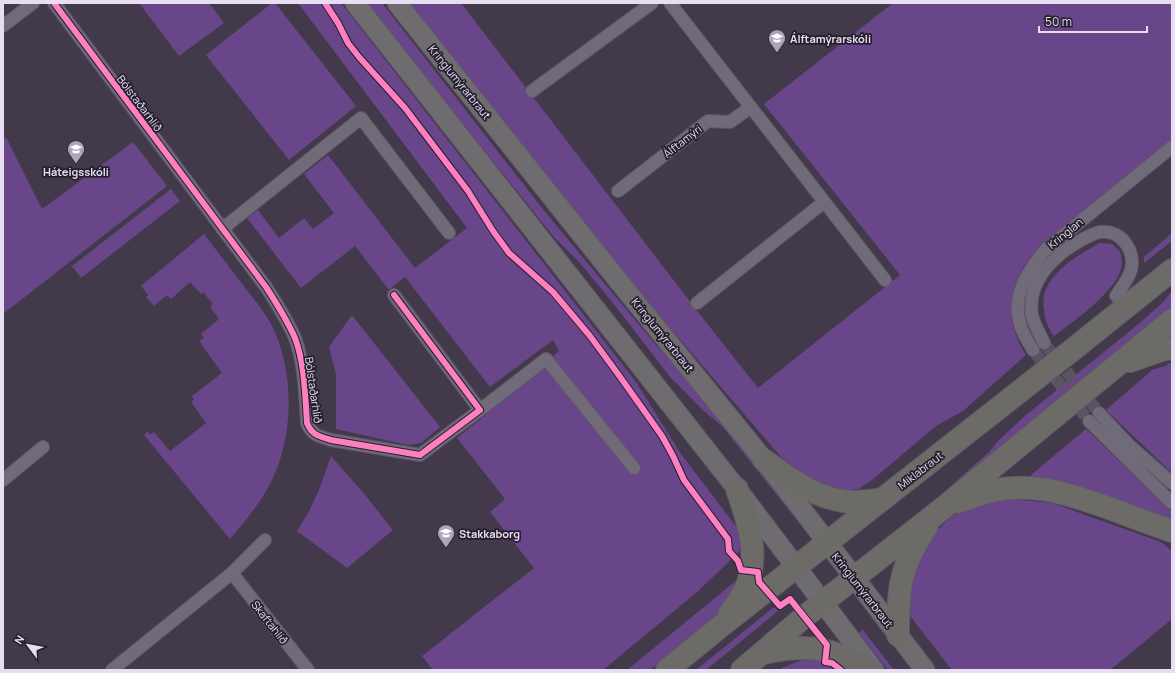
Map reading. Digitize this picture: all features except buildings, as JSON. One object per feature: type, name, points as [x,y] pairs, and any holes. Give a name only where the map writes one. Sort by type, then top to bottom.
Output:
[{"type":"highway","name":"Miklabraut","points":[[668,670],[1172,270]]},
{"type":"highway","points":[[1071,351],[1092,317],[1116,296]]},
{"type":"highway","points":[[742,670],[823,602],[938,512],[1172,320]]},
{"type":"highway","points":[[1112,368],[1162,350],[1172,348]]},
{"type":"highway","points":[[764,460],[801,486],[821,495],[853,502],[882,500]]},
{"type":"highway","points":[[898,635],[899,593],[904,571],[918,540],[938,512],[982,492],[1001,489],[1034,488],[1054,491],[1078,497],[1172,531]]},
{"type":"highway","points":[[722,626],[739,600],[747,584],[752,562],[752,550],[748,524],[736,489]]},
{"type":"highway","points":[[762,653],[802,648],[821,650],[839,654],[870,670]]},
{"type":"main road","points":[[355,3],[797,567],[874,670]]},
{"type":"main road","name":"Kringlumýrarbraut","points":[[397,3],[620,283],[764,460],[925,670]]},
{"type":"street","points":[[3,26],[33,3]]},
{"type":"street","name":"Bólstaðarhlíð","points":[[54,3],[266,288],[286,318],[295,339],[302,363],[307,423],[310,432],[319,437],[331,440],[420,455],[546,359],[634,468]]},
{"type":"street","points":[[532,91],[652,3]]},
{"type":"street","points":[[670,3],[885,280]]},
{"type":"street","name":"Álftamýri","points":[[618,191],[708,121],[730,122],[751,107]]},
{"type":"street","points":[[222,229],[361,118],[450,233]]},
{"type":"street","name":"Kringlan","points":[[1033,350],[1023,332],[1018,308],[1019,296],[1023,281],[1030,269],[1044,251],[1172,147]]},
{"type":"street","points":[[697,303],[824,202]]},
{"type":"street","name":"Kringlan","points":[[1044,342],[1035,326],[1032,315],[1032,303],[1036,285],[1050,263],[1066,249],[1089,235],[1101,232],[1119,237],[1129,248],[1133,257],[1131,270],[1126,282],[1116,296]]},
{"type":"street","points":[[394,295],[480,410]]},
{"type":"street","points":[[1099,413],[1129,445],[1172,483]]},
{"type":"street","points":[[1089,421],[1172,503]]},
{"type":"street","points":[[3,480],[44,446]]},
{"type":"street","points":[[112,670],[232,574],[265,540]]},
{"type":"street","name":"Skaftahlíð","points":[[232,574],[308,670]]},
{"type":"shaded area","points":[[139,3],[209,3],[224,23],[179,56]]},
{"type":"shaded area","points":[[272,3],[275,3],[356,106],[289,160],[206,55]]},
{"type":"shaded area","points":[[298,3],[341,3],[636,382],[681,454],[735,525],[741,536],[742,546],[738,553],[696,593],[603,670],[433,670],[422,656],[534,568],[490,512],[505,499],[457,438],[514,392],[559,351],[553,340],[490,387],[405,277],[389,290],[355,246],[301,288],[247,218],[258,210],[279,238],[304,218],[313,229],[334,213],[304,174],[328,155],[415,268],[467,228]]},
{"type":"shaded area","points":[[366,3],[382,3],[546,213],[656,345],[701,393],[798,509],[792,514],[722,426],[705,412],[670,377],[616,307],[579,262],[553,236]]},
{"type":"shaded area","points":[[406,3],[461,3],[758,388],[900,275],[764,104],[893,3],[1172,3],[1172,142],[1038,248],[1028,260],[1020,273],[1015,286],[1011,313],[1013,326],[1018,341],[1026,355],[963,411],[936,426],[871,481],[858,489],[842,491],[800,477],[781,457],[532,167]]},
{"type":"shaded area","points":[[6,137],[42,209],[133,142],[167,186],[3,314],[3,140]]},
{"type":"shaded area","points":[[171,189],[180,201],[81,278],[72,266]]},
{"type":"shaded area","points":[[1172,233],[1172,241],[1144,263],[1144,257]]},
{"type":"shaded area","points":[[204,234],[256,302],[272,326],[282,351],[288,393],[286,435],[274,475],[257,505],[230,539],[144,435],[148,431],[150,435],[154,432],[170,451],[206,423],[191,402],[194,400],[192,396],[222,373],[199,341],[204,338],[201,334],[219,319],[210,307],[213,304],[203,292],[201,294],[190,282],[171,299],[167,295],[154,306],[146,297],[148,295],[141,286]]},
{"type":"shaded area","points":[[1100,243],[1112,244],[1120,251],[1122,264],[1119,274],[1105,294],[1095,304],[1054,336],[1048,327],[1044,314],[1043,305],[1046,289],[1050,281],[1069,262]]},
{"type":"shaded area","points":[[1172,291],[1172,308],[884,545],[989,452],[999,440],[1026,415],[1141,322],[1163,302]]},
{"type":"shaded area","points":[[352,315],[440,427],[421,443],[408,445],[336,429],[336,374],[329,347]]},
{"type":"shaded area","points":[[1172,362],[1172,473],[1106,410],[1152,370]]},
{"type":"shaded area","points":[[1086,429],[1172,512],[1172,525],[1025,480]]},
{"type":"shaded area","points":[[331,456],[393,530],[347,568],[297,531],[319,490]]},
{"type":"shaded area","points":[[1006,496],[1022,500],[1052,503],[1161,542],[1172,551],[1172,619],[1110,670],[952,670],[907,612],[912,570],[936,531],[951,517],[968,506]]},
{"type":"shaded area","points":[[743,575],[731,605],[650,670],[627,670]]},
{"type":"shaded area","points":[[774,607],[778,611],[706,670],[696,670]]},
{"type":"shaded area","points":[[863,630],[894,670],[888,670],[859,633]]},
{"type":"shaded area","points":[[812,656],[851,670],[779,670]]},
{"type":"tunnel","points":[[1044,343],[1099,413]]},
{"type":"tunnel","points":[[1033,350],[1089,421]]},
{"type":"cycle path","points":[[54,3],[266,287],[278,306],[292,331],[298,348],[304,380],[307,423],[313,433],[331,440],[420,455],[480,410],[394,295]]},
{"type":"cycle path","points":[[325,3],[338,23],[348,43],[405,108],[468,191],[493,231],[509,253],[553,292],[590,336],[618,374],[662,436],[684,480],[728,539],[729,551],[738,561],[741,570],[758,572],[759,582],[780,606],[790,599],[827,645],[825,662],[832,663],[841,670]]},
{"type":"place","name":"Álftamýrarskóli","points":[[777,53]]},
{"type":"place","name":"Háteigsskóli","points":[[76,164]]},
{"type":"place","name":"Stakkaborg","points":[[446,548]]}]
